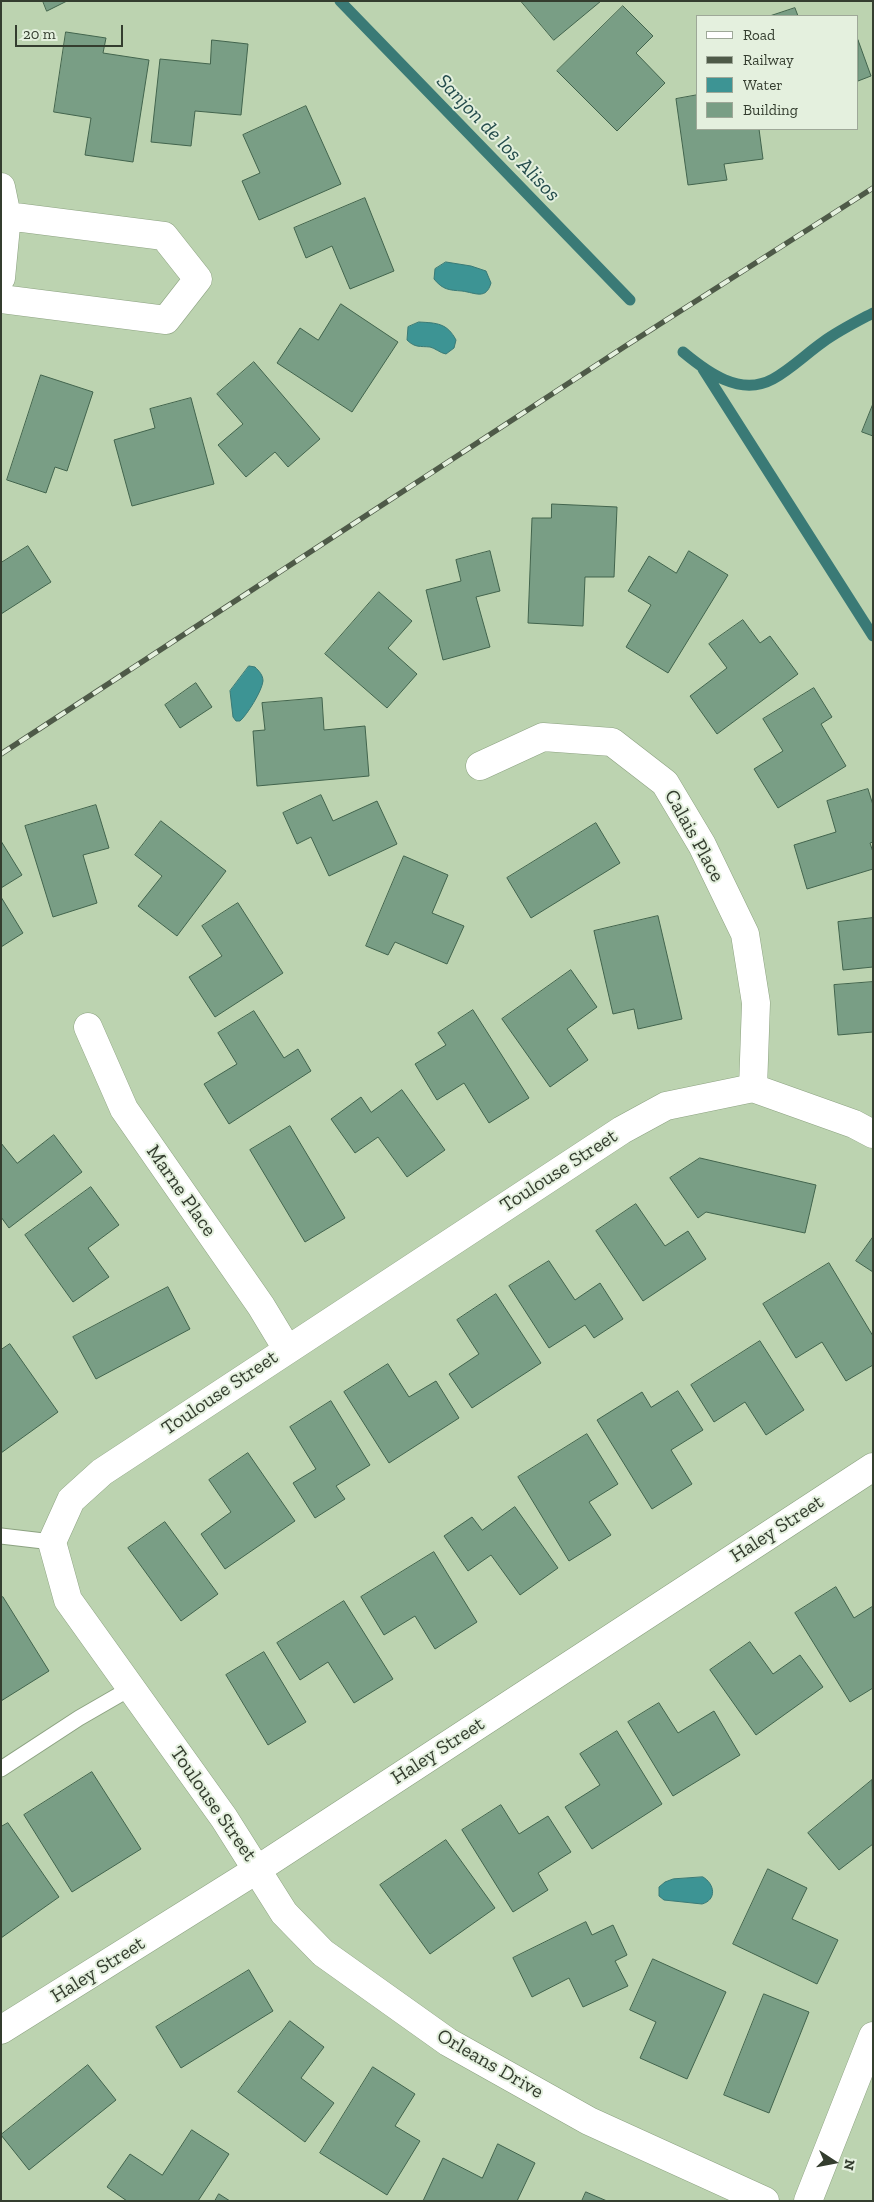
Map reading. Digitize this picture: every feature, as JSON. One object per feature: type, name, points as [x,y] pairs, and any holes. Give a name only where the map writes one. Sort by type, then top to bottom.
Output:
[{"type":"street","points":[[1,187],[8,216],[1,278]]},
{"type":"street","points":[[1,299],[166,320],[198,279],[164,236],[8,216]]},
{"type":"street","name":"Calais Place","points":[[480,766],[542,738],[612,742],[665,784],[702,845],[745,934],[756,1003],[753,1088]]},
{"type":"street","name":"Marne Place","points":[[88,1027],[124,1109],[262,1306],[286,1349]]},
{"type":"street","points":[[753,1088],[854,1124],[873,1134]]},
{"type":"street","name":"Toulouse Street","points":[[258,1869],[224,1818],[68,1600],[52,1542],[71,1500],[102,1472],[286,1349],[630,1126],[666,1106],[753,1088]]},
{"type":"street","name":"Haley Street","points":[[1,2030],[258,1869],[873,1467]]},
{"type":"street","name":"Orleans Drive","points":[[258,1869],[284,1912],[323,1953],[448,2042],[589,2121],[765,2201]]},
{"type":"street","points":[[808,2201],[873,2036]]},
{"type":"lane","points":[[1,1536],[52,1542]]},
{"type":"lane","points":[[1,1769],[79,1718],[131,1688]]},
{"type":"water","points":[[446,262],[471,266],[486,271],[491,283],[489,288],[483,294],[476,294],[443,287],[434,279],[435,269]]},
{"type":"water","points":[[419,322],[445,327],[453,334],[456,340],[454,348],[446,354],[432,348],[410,343],[407,340],[408,327]]},
{"type":"water","points":[[249,666],[255,667],[263,681],[257,696],[246,714],[240,721],[236,721],[233,717],[230,691]]},
{"type":"water","points":[[703,1877],[710,1884],[713,1892],[707,1902],[702,1904],[664,1900],[659,1896],[659,1887],[665,1882],[673,1879]]},
{"type":"building","points":[[43,1],[67,1],[47,11]]},
{"type":"building","points":[[521,1],[601,1],[554,40]]},
{"type":"building","points":[[623,6],[653,36],[636,53],[665,83],[617,131],[557,71]]},
{"type":"building","points":[[795,8],[798,15],[773,15]]},
{"type":"building","points":[[66,32],[106,38],[103,53],[149,60],[133,162],[85,155],[91,118],[54,112]]},
{"type":"building","points":[[212,40],[248,44],[241,115],[195,111],[191,146],[151,142],[160,59],[210,64]]},
{"type":"building","points":[[859,43],[871,76],[859,81]]},
{"type":"building","points":[[696,95],[696,130],[759,130],[763,159],[724,164],[727,180],[688,185],[676,99]]},
{"type":"building","points":[[306,106],[341,184],[259,220],[242,181],[260,173],[243,135]]},
{"type":"building","points":[[365,198],[394,271],[350,289],[332,246],[306,258],[294,228]]},
{"type":"building","points":[[341,304],[398,342],[352,412],[277,363],[300,328],[318,340]]},
{"type":"building","points":[[254,362],[320,439],[288,467],[275,452],[246,477],[218,445],[243,424],[217,394]]},
{"type":"building","points":[[41,375],[93,392],[67,471],[55,467],[46,493],[7,480]]},
{"type":"building","points":[[191,398],[214,484],[132,506],[114,440],[155,428],[150,409]]},
{"type":"building","points":[[873,404],[873,436],[862,432]]},
{"type":"building","points":[[552,504],[617,507],[614,577],[585,577],[583,626],[528,623],[532,518],[551,518]]},
{"type":"building","points":[[28,546],[51,582],[1,614],[1,563]]},
{"type":"building","points":[[490,551],[500,591],[476,597],[490,647],[443,660],[426,590],[461,581],[456,560]]},
{"type":"building","points":[[689,551],[728,575],[668,673],[626,647],[651,605],[628,591],[649,556],[676,573]]},
{"type":"building","points":[[379,592],[412,621],[388,648],[417,674],[387,708],[325,654]]},
{"type":"building","points":[[743,620],[760,643],[770,636],[798,674],[717,734],[690,696],[727,668],[709,644]]},
{"type":"building","points":[[196,683],[212,707],[180,728],[165,705]]},
{"type":"building","points":[[814,688],[832,717],[821,724],[846,766],[778,808],[754,769],[783,751],[763,719]]},
{"type":"building","points":[[322,698],[324,730],[365,726],[369,776],[257,786],[253,731],[265,730],[262,703]]},
{"type":"building","points":[[868,789],[873,805],[873,842],[870,843],[873,852],[873,869],[807,889],[794,845],[836,832],[827,801]]},
{"type":"building","points":[[321,795],[333,821],[377,801],[397,844],[329,876],[311,837],[297,844],[283,813]]},
{"type":"building","points":[[96,805],[109,848],[83,855],[97,903],[53,917],[25,826]]},
{"type":"building","points":[[161,821],[226,871],[177,936],[138,906],[162,876],[135,855]]},
{"type":"building","points":[[596,823],[620,863],[531,918],[507,878]]},
{"type":"building","points":[[1,841],[22,875],[1,888]]},
{"type":"building","points":[[404,856],[448,875],[432,913],[464,926],[447,964],[395,942],[388,955],[366,946]]},
{"type":"building","points":[[1,897],[23,933],[1,947]]},
{"type":"building","points":[[238,903],[283,973],[215,1017],[189,977],[222,956],[202,926]]},
{"type":"building","points":[[658,916],[682,1019],[638,1029],[634,1009],[613,1014],[594,931]]},
{"type":"building","points":[[873,918],[873,967],[843,970],[838,922]]},
{"type":"building","points":[[571,970],[597,1007],[567,1029],[588,1060],[550,1087],[502,1019]]},
{"type":"building","points":[[873,982],[873,1032],[838,1035],[834,985]]},
{"type":"building","points":[[473,1010],[529,1098],[489,1123],[464,1083],[437,1100],[415,1064],[446,1045],[438,1033]]},
{"type":"building","points":[[254,1011],[284,1058],[298,1049],[311,1071],[229,1124],[204,1084],[237,1064],[218,1033]]},
{"type":"building","points":[[402,1090],[445,1150],[407,1177],[378,1137],[355,1153],[331,1119],[361,1097],[371,1112]]},
{"type":"building","points":[[290,1126],[345,1218],[305,1242],[250,1150]]},
{"type":"building","points":[[54,1135],[82,1172],[9,1228],[1,1217],[1,1143],[17,1163]]},
{"type":"building","points":[[700,1158],[816,1185],[805,1233],[706,1212],[698,1218],[670,1178]]},
{"type":"building","points":[[91,1187],[119,1225],[88,1248],[109,1277],[73,1302],[25,1235]]},
{"type":"building","points":[[636,1204],[665,1246],[688,1231],[706,1259],[643,1301],[596,1231]]},
{"type":"building","points":[[873,1237],[873,1272],[856,1261]]},
{"type":"building","points":[[549,1261],[575,1300],[600,1283],[623,1319],[594,1338],[585,1325],[549,1348],[509,1286]]},
{"type":"building","points":[[829,1263],[873,1336],[873,1365],[846,1381],[822,1342],[796,1358],[763,1304]]},
{"type":"building","points":[[168,1287],[190,1329],[96,1379],[73,1337]]},
{"type":"building","points":[[496,1294],[541,1363],[472,1408],[449,1374],[479,1354],[457,1320]]},
{"type":"building","points":[[760,1341],[804,1410],[766,1435],[745,1402],[714,1422],[691,1385]]},
{"type":"building","points":[[10,1344],[58,1412],[1,1453],[1,1350]]},
{"type":"building","points":[[388,1364],[409,1397],[436,1381],[459,1418],[389,1463],[344,1392]]},
{"type":"building","points":[[678,1391],[703,1430],[671,1450],[692,1484],[652,1509],[597,1420],[642,1392],[651,1407]]},
{"type":"building","points":[[331,1401],[370,1465],[336,1486],[345,1499],[315,1518],[293,1483],[316,1469],[290,1427]]},
{"type":"building","points":[[587,1434],[618,1484],[589,1502],[611,1535],[569,1561],[518,1477]]},
{"type":"building","points":[[248,1453],[295,1521],[225,1569],[201,1534],[231,1512],[209,1480]]},
{"type":"building","points":[[515,1507],[558,1568],[520,1595],[491,1555],[468,1571],[444,1536],[472,1517],[482,1530]]},
{"type":"building","points":[[165,1522],[218,1594],[181,1621],[128,1548]]},
{"type":"building","points":[[434,1552],[477,1622],[435,1649],[415,1616],[384,1635],[361,1597]]},
{"type":"building","points":[[836,1587],[854,1618],[873,1606],[873,1688],[850,1702],[795,1613]]},
{"type":"building","points":[[3,1597],[49,1671],[1,1701],[1,1598]]},
{"type":"building","points":[[344,1601],[393,1679],[354,1703],[328,1662],[300,1680],[277,1643]]},
{"type":"building","points":[[750,1642],[773,1674],[800,1655],[823,1687],[756,1735],[710,1670]]},
{"type":"building","points":[[264,1652],[306,1722],[268,1745],[226,1675]]},
{"type":"building","points":[[659,1703],[678,1733],[714,1711],[740,1755],[673,1796],[628,1722]]},
{"type":"building","points":[[617,1731],[662,1804],[592,1849],[565,1807],[600,1785],[580,1754]]},
{"type":"building","points":[[92,1772],[141,1849],[72,1892],[24,1815]]},
{"type":"building","points":[[872,1780],[873,1844],[839,1870],[808,1833]]},
{"type":"building","points":[[501,1805],[519,1834],[548,1816],[571,1852],[538,1873],[548,1890],[513,1912],[462,1830]]},
{"type":"building","points":[[8,1823],[59,1897],[1,1938],[1,1827]]},
{"type":"building","points":[[446,1840],[495,1908],[430,1954],[380,1885]]},
{"type":"building","points":[[768,1869],[807,1888],[792,1919],[838,1940],[817,1984],[733,1944]]},
{"type":"building","points":[[586,1922],[592,1935],[613,1925],[627,1955],[615,1961],[628,1986],[583,2007],[569,1978],[532,1997],[513,1958]]},
{"type":"building","points":[[653,1959],[726,1992],[687,2079],[640,2058],[656,2022],[630,2010]]},
{"type":"building","points":[[249,1970],[273,2011],[181,2068],[156,2027]]},
{"type":"building","points":[[764,1994],[809,2012],[769,2113],[724,2095]]},
{"type":"building","points":[[290,2021],[324,2047],[301,2078],[334,2103],[305,2142],[238,2092]]},
{"type":"building","points":[[88,2065],[116,2100],[29,2170],[1,2135]]},
{"type":"building","points":[[373,2067],[415,2094],[395,2126],[420,2141],[387,2195],[320,2153]]},
{"type":"building","points":[[192,2130],[229,2154],[198,2201],[127,2201],[107,2187],[130,2154],[162,2175]]},
{"type":"building","points":[[498,2144],[535,2163],[517,2201],[423,2201],[443,2158],[482,2178]]},
{"type":"building","points":[[586,2192],[607,2201],[582,2201]]},
{"type":"building","points":[[219,2194],[230,2201],[215,2201]]},
{"type":"waterway","name":"Sanjon de los Alisos","points":[[340,1],[630,300]]},
{"type":"waterway","points":[[683,352],[713,374],[725,380],[736,384],[761,384],[780,375],[829,338],[873,313]]},
{"type":"waterway","points":[[703,369],[873,636]]},
{"type":"railway","points":[[1,754],[624,347],[873,188]]}]
